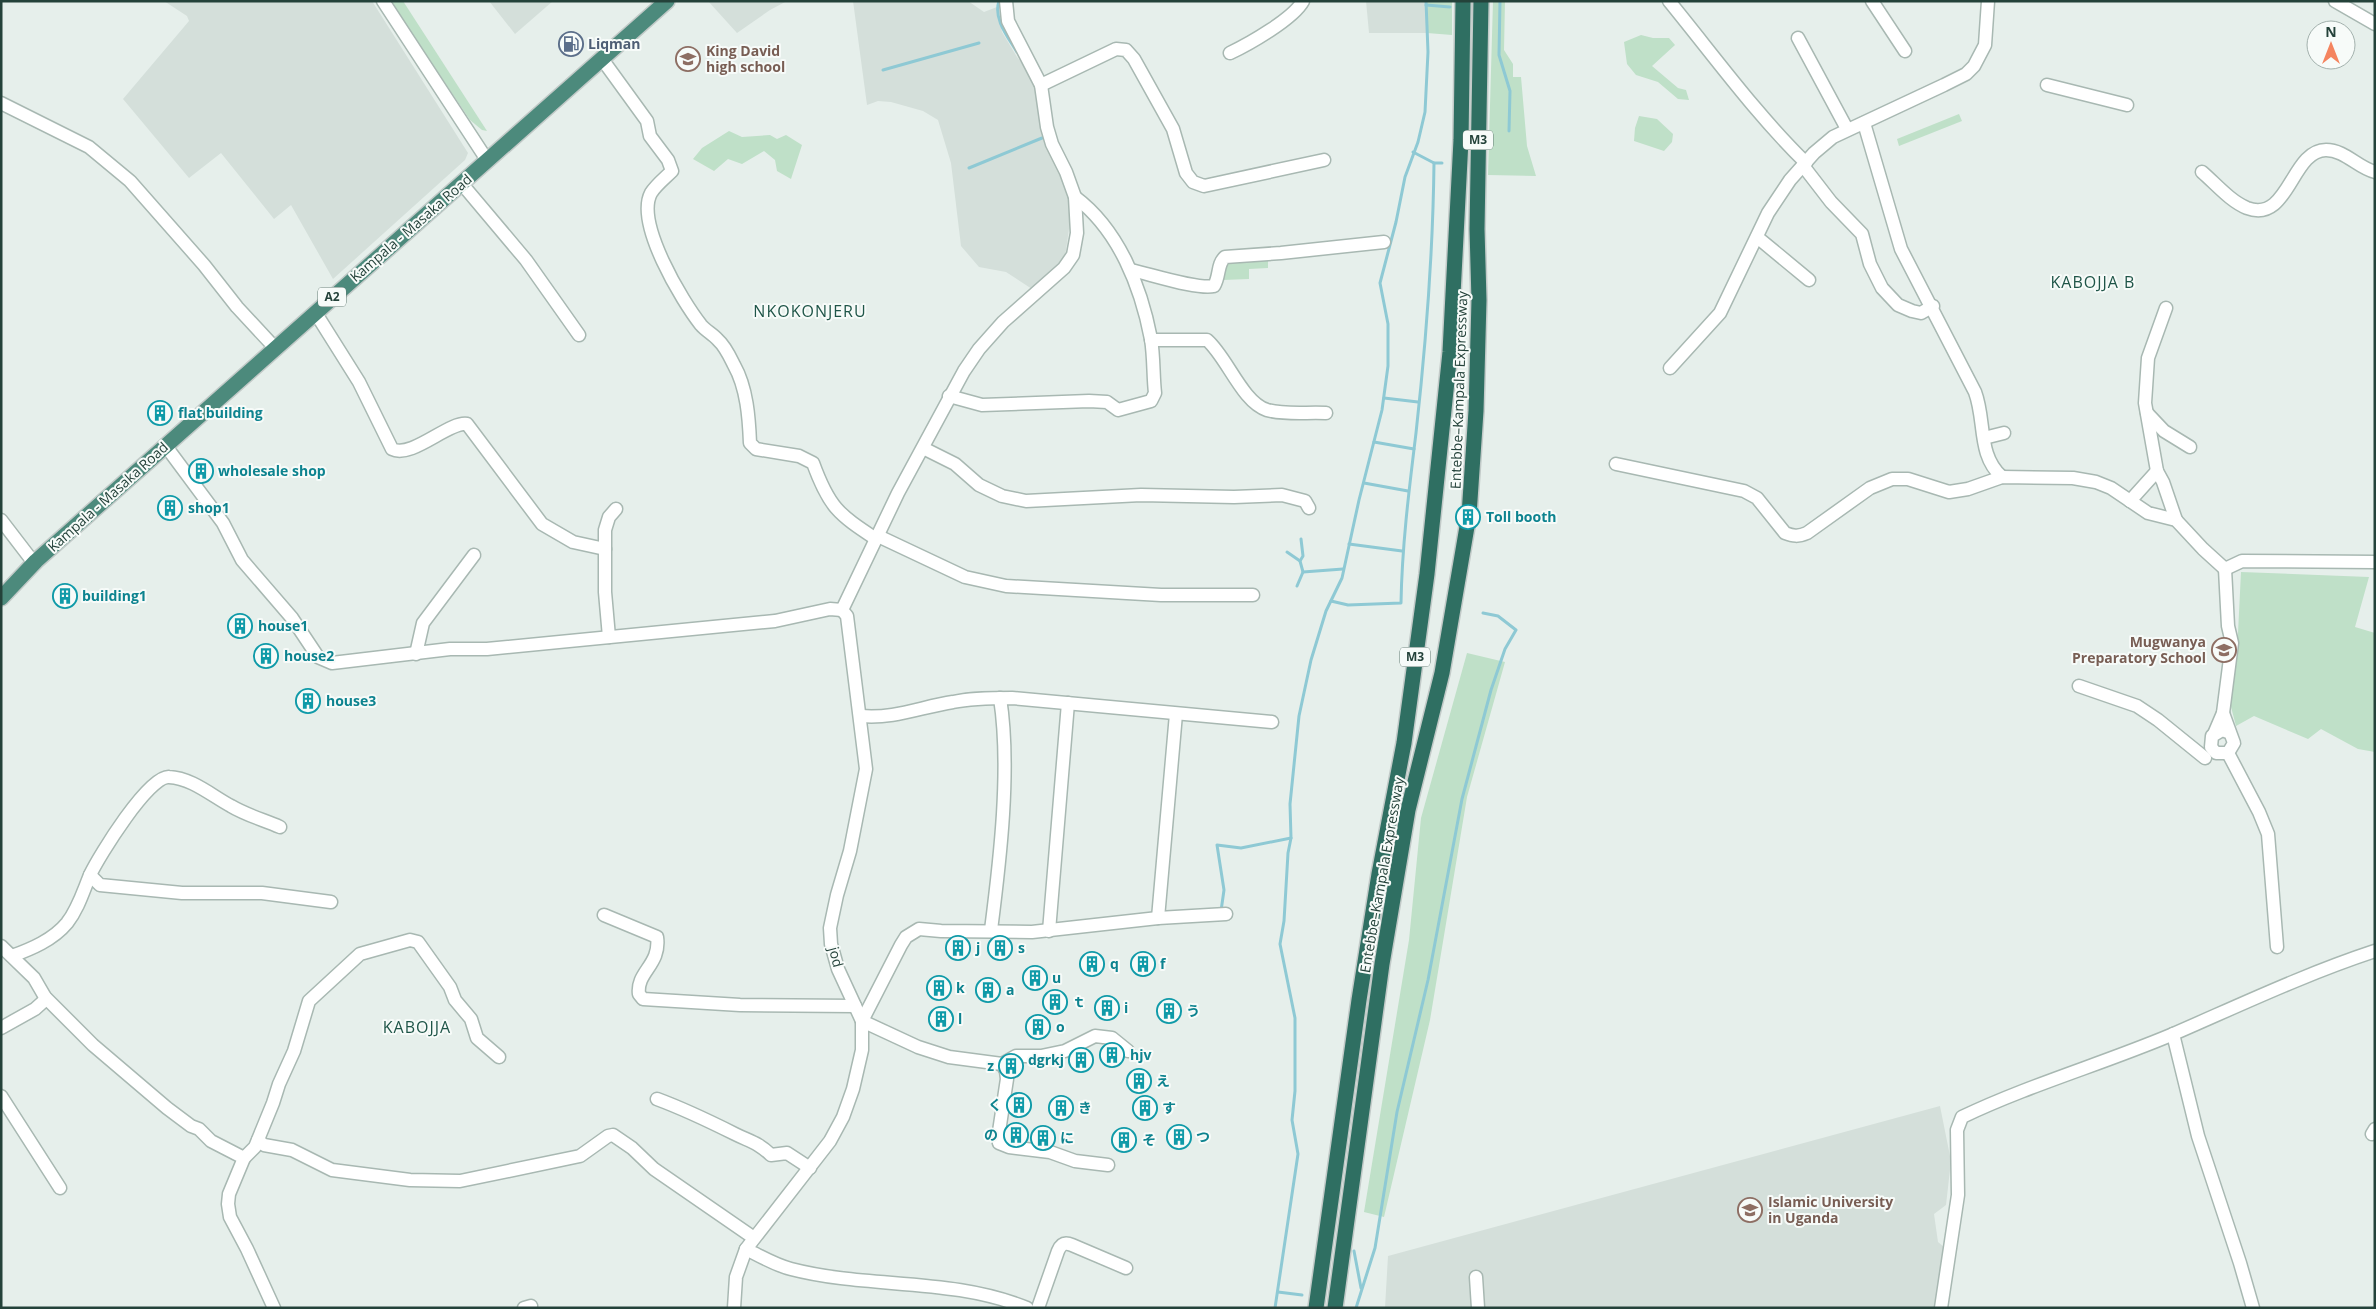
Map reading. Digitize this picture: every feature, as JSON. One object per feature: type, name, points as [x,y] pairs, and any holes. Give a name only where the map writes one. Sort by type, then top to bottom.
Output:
[{"type":"highway","name":"Kampala - Masaka Road","points":[[2,595],[34,563],[165,445],[276,349],[315,312],[667,1]]},
{"type":"highway","name":"Entebbe–Kampala Expressway","points":[[1316,1308],[1360,991],[1378,874],[1404,743],[1426,574],[1450,342],[1461,140],[1463,1]]},
{"type":"highway","name":"Entebbe–Kampala Expressway","points":[[1334,1308],[1382,964],[1408,810],[1442,674],[1469,515],[1476,412],[1479,300],[1477,229],[1481,1]]},
{"type":"street","points":[[382,1],[457,118],[487,160]]},
{"type":"street","points":[[165,445],[214,510],[242,560],[292,618],[318,657],[332,663],[450,649],[487,649],[775,621],[830,609],[842,610],[898,493],[949,396],[978,349],[1003,322],[1064,268],[1073,255],[1077,233],[1075,197],[1066,172],[1052,144],[1047,127],[1041,85],[1008,20],[1006,1]]},
{"type":"street","points":[[1230,53],[1248,45],[1279,23],[1299,8],[1303,1]]},
{"type":"street","points":[[1669,1],[1752,106],[1805,165],[1831,202],[1862,234],[1870,264],[1882,288],[1898,305],[1912,312],[1920,313],[1933,306]]},
{"type":"street","points":[[1872,1],[1905,51]]},
{"type":"street","points":[[1670,368],[1720,313],[1780,194],[1833,137],[1847,128],[1864,123],[1966,74],[1974,66],[1985,45],[1988,1]]},
{"type":"street","points":[[2335,1],[2375,24]]},
{"type":"street","points":[[1798,38],[1847,128]]},
{"type":"street","points":[[1041,85],[1116,48],[1126,50],[1134,59],[1173,129],[1186,173],[1197,185],[1204,186],[1324,160]]},
{"type":"street","points":[[605,56],[651,117],[651,127],[676,165],[676,171],[654,196],[656,232],[672,266]]},
{"type":"street","points":[[605,56],[647,121],[650,136],[668,160],[672,170],[651,194],[648,209],[651,228],[664,266],[682,296],[702,326],[719,340],[736,367],[748,411],[750,443],[756,449],[799,456],[814,463],[822,487],[833,507],[877,538],[965,577],[1006,586],[1162,595],[1252,596]]},
{"type":"street","points":[[2048,85],[2127,105]]},
{"type":"street","points":[[1,103],[89,147],[130,181],[204,265],[237,307],[276,349]]},
{"type":"street","points":[[1864,123],[1901,248],[1933,306],[1975,392],[1982,414],[1986,456],[1994,470],[2002,477]]},
{"type":"street","points":[[2202,172],[2246,208],[2259,211],[2273,206],[2306,162],[2318,152],[2333,151],[2375,172]]},
{"type":"street","points":[[462,184],[526,260],[579,335]]},
{"type":"street","points":[[949,396],[982,405],[1107,402],[1118,410],[1151,401],[1154,393],[1151,340],[1136,282],[1131,270],[1094,213],[1075,197]]},
{"type":"street","points":[[1757,237],[1809,280]]},
{"type":"street","points":[[1131,270],[1190,285],[1210,287],[1214,286],[1217,282],[1220,262],[1225,256],[1281,253],[1384,242]]},
{"type":"street","points":[[2166,308],[2148,358],[2145,385],[2147,413],[2157,471],[2164,482],[2176,520],[2202,549],[2225,569],[2228,626],[2232,643],[2223,713],[2210,744],[2213,750],[2220,754],[2228,753]]},
{"type":"street","points":[[315,312],[351,368],[392,448],[396,450],[410,447],[431,440],[456,425],[467,424],[542,524],[572,542],[605,549]]},
{"type":"street","points":[[1151,340],[1207,340],[1215,347],[1249,396],[1259,406],[1269,410],[1326,413]]},
{"type":"street","points":[[2147,413],[2164,431],[2190,446]]},
{"type":"street","points":[[1984,438],[2004,433]]},
{"type":"street","points":[[923,448],[955,464],[979,485],[1002,496],[1026,501],[1141,495],[1234,497],[1282,495],[1305,501],[1308,508]]},
{"type":"street","points":[[1616,464],[1744,491],[1757,498],[1785,533],[1792,536],[1800,536],[1807,533],[1870,488],[1892,479],[1908,479],[1949,492],[1968,489],[2002,477],[2054,477],[2096,482],[2111,488],[2148,513],[2176,520]]},
{"type":"street","points":[[2130,501],[2157,471]]},
{"type":"street","points":[[609,637],[605,549],[606,524],[616,509]]},
{"type":"street","points":[[1,520],[34,563]]},
{"type":"street","points":[[416,654],[423,623],[474,555]]},
{"type":"street","points":[[2225,569],[2242,561],[2375,562]]},
{"type":"street","name":"jod","points":[[842,610],[847,616],[861,716],[866,769],[850,851],[837,895],[830,928],[831,944],[838,969],[862,1021]]},
{"type":"street","points":[[2079,686],[2137,706],[2158,720],[2205,758]]},
{"type":"street","points":[[991,930],[999,850],[1004,757],[1003,718],[1000,698]]},
{"type":"street","points":[[861,716],[879,718],[897,716],[951,702],[1000,698],[1272,722]]},
{"type":"street","points":[[1049,931],[1068,703]]},
{"type":"street","points":[[2223,713],[2234,743],[2228,753]]},
{"type":"street","points":[[1158,918],[1176,714]]},
{"type":"street","points":[[2214,734],[2222,730],[2230,733]]},
{"type":"street","points":[[2228,753],[2260,812],[2268,834],[2277,947]]},
{"type":"street","points":[[12,956],[39,944],[66,924],[84,894],[90,875],[124,821],[142,796],[160,778],[170,776],[197,786],[232,807],[280,827]]},
{"type":"street","points":[[90,875],[100,885],[182,893],[262,893],[331,902]]},
{"type":"street","points":[[734,1308],[736,1278],[746,1249],[770,1216],[810,1168],[837,1130],[853,1088],[862,1050],[862,1021],[901,945],[911,933],[928,928],[941,930],[1049,931],[1158,918],[1226,914]]},
{"type":"street","points":[[604,916],[657,937],[658,950],[650,968],[639,982],[639,994],[643,999],[740,1005],[854,1006]]},
{"type":"street","points":[[274,1308],[230,1217],[229,1194],[244,1158],[255,1147],[258,1140],[279,1084],[294,1052],[309,1001],[360,954],[405,941],[418,942],[450,987],[455,1000],[471,1019],[477,1038],[499,1057]]},
{"type":"street","points":[[1,946],[34,978],[45,997],[93,1045],[167,1108],[191,1126],[199,1129],[211,1141],[244,1158]]},
{"type":"street","points":[[1941,1308],[1958,1195],[1957,1130],[1959,1120],[2029,1088],[2173,1034],[2302,978],[2375,952]]},
{"type":"street","points":[[1,1028],[35,1009],[45,1000],[45,997]]},
{"type":"street","points":[[862,1021],[904,1041],[934,1052],[962,1059],[1002,1064],[1016,1056],[1041,1056],[1065,1051],[1095,1036],[1112,1038],[1128,1051]]},
{"type":"street","points":[[2173,1034],[2198,1136],[2240,1263],[2252,1308]]},
{"type":"street","points":[[1002,1064],[1006,1071],[1007,1079],[998,1138],[999,1143],[1009,1147],[1050,1152],[1075,1161],[1108,1165]]},
{"type":"street","points":[[1,1096],[60,1188]]},
{"type":"street","points":[[657,1099],[703,1117],[758,1143],[771,1155],[787,1153],[810,1168]]},
{"type":"street","points":[[258,1140],[264,1145],[292,1150],[332,1170],[410,1180],[460,1181],[580,1156],[608,1136],[613,1135],[632,1148],[654,1169],[754,1238]]},
{"type":"street","points":[[1038,1308],[1060,1246],[1064,1244],[1072,1245],[1126,1268]]},
{"type":"street","points":[[746,1249],[791,1269],[878,1282],[955,1288],[989,1295],[1027,1308]]},
{"type":"street","points":[[1476,1277],[1478,1308]]},
{"type":"shaded area","points":[[164,1],[372,1],[468,153],[465,160],[333,279],[291,205],[274,219],[221,153],[189,178],[123,99],[189,21],[187,16]]},
{"type":"shaded area","points":[[489,1],[553,1],[515,34]]},
{"type":"shaded area","points":[[708,1],[787,1],[770,10],[737,33]]},
{"type":"shaded area","points":[[853,1],[968,1],[984,12],[997,7],[1002,32],[1017,57],[1036,81],[1072,208],[1065,257],[1050,275],[1032,289],[1006,272],[979,267],[961,246],[951,163],[938,120],[923,111],[891,102],[878,101],[867,105]]},
{"type":"shaded area","points":[[1366,1],[1426,1],[1427,33],[1369,33]]},
{"type":"shaded area","name":"Islamic University in Uganda","points":[[1940,1106],[1951,1161],[1946,1205],[1934,1214],[1938,1242],[1944,1247],[1938,1308],[1385,1308],[1388,1256]]},
{"type":"green space","points":[[390,1],[403,1],[487,131],[482,130],[470,120]]},
{"type":"green space","points":[[1426,1],[1452,1],[1452,35],[1427,33]]},
{"type":"green space","points":[[1493,1],[1505,1],[1504,50],[1513,64],[1513,77],[1521,77],[1527,146],[1536,176],[1488,175]]},
{"type":"green space","points":[[1641,35],[1653,38],[1669,38],[1675,45],[1652,66],[1678,88],[1686,90],[1689,100],[1678,99],[1658,82],[1636,75],[1627,64],[1624,42]]},
{"type":"green space","points":[[1959,114],[1962,121],[1899,146],[1897,139]]},
{"type":"green space","points":[[1639,116],[1657,119],[1673,134],[1672,142],[1664,151],[1634,141],[1635,128]]},
{"type":"green space","points":[[729,131],[742,137],[770,135],[777,139],[786,135],[802,145],[791,179],[777,171],[775,160],[764,151],[742,164],[728,159],[714,171],[693,159],[702,148]]},
{"type":"green space","points":[[1268,258],[1268,268],[1249,269],[1249,279],[1223,280],[1222,261]]},
{"type":"green space","points":[[2241,572],[2369,577],[2355,627],[2375,633],[2375,752],[2358,749],[2321,729],[2308,739],[2254,716],[2236,726],[2230,703],[2238,633]]},
{"type":"green space","points":[[1467,653],[1505,662],[1467,797],[1430,1020],[1384,1217],[1364,1212],[1409,940],[1421,818]]},
{"type":"waterway","points":[[999,1],[998,14],[1000,21],[1017,52]]},
{"type":"waterway","points":[[1275,1308],[1298,1154],[1292,1120],[1295,1091],[1295,1018],[1280,944],[1284,921],[1288,853],[1291,838],[1290,804],[1299,716],[1311,660],[1326,611],[1342,578],[1359,500],[1382,410],[1388,366],[1388,324],[1380,283],[1396,222],[1405,177],[1418,142],[1425,112],[1428,52],[1426,1]]},
{"type":"waterway","points":[[1500,1],[1499,55],[1510,91],[1509,131]]},
{"type":"waterway","points":[[1426,5],[1450,7]]},
{"type":"waterway","points":[[883,70],[979,43]]},
{"type":"waterway","points":[[969,168],[1042,138]]},
{"type":"waterway","points":[[1413,152],[1434,163],[1442,163]]},
{"type":"waterway","points":[[1331,601],[1348,605],[1401,603],[1404,539],[1420,399],[1428,298],[1434,163]]},
{"type":"waterway","points":[[1384,398],[1418,402]]},
{"type":"waterway","points":[[1374,442],[1414,449]]},
{"type":"waterway","points":[[1364,483],[1408,491]]},
{"type":"waterway","points":[[1301,539],[1303,556],[1300,561],[1303,572],[1343,569]]},
{"type":"waterway","points":[[1349,544],[1402,551]]},
{"type":"waterway","points":[[1287,552],[1300,561]]},
{"type":"waterway","points":[[1297,586],[1303,572]]},
{"type":"waterway","points":[[1356,1308],[1375,1248],[1397,1112],[1428,980],[1462,799],[1491,690],[1505,649],[1516,630],[1498,616],[1483,613]]},
{"type":"waterway","points":[[1221,911],[1224,890],[1217,845],[1241,848],[1291,838]]},
{"type":"waterway","points":[[1354,1251],[1361,1288]]},
{"type":"waterway","points":[[1278,1292],[1302,1295]]},
{"type":"place","name":"Liqman","points":[[571,44]]},
{"type":"place","name":"King David high school","points":[[688,59]]},
{"type":"place","name":"flat building","points":[[160,413]]},
{"type":"place","name":"wholesale shop","points":[[201,471]]},
{"type":"place","name":"shop1","points":[[170,508]]},
{"type":"place","name":"Toll booth","points":[[1468,517]]},
{"type":"place","name":"building1","points":[[65,596]]},
{"type":"place","name":"house1","points":[[240,626]]},
{"type":"place","name":"Mugwanya Preparatory School","points":[[2224,650]]},
{"type":"place","name":"house2","points":[[266,656]]},
{"type":"place","name":"house3","points":[[308,701]]},
{"type":"place","name":"j","points":[[958,948]]},
{"type":"place","name":"s","points":[[1000,948]]},
{"type":"place","name":"q","points":[[1092,964]]},
{"type":"place","name":"f","points":[[1143,964]]},
{"type":"place","name":"u","points":[[1035,978]]},
{"type":"place","name":"k","points":[[939,988]]},
{"type":"place","name":"a","points":[[988,990]]},
{"type":"place","name":"ｔ","points":[[1055,1002]]},
{"type":"place","name":"i","points":[[1107,1008]]},
{"type":"place","name":"う","points":[[1169,1011]]},
{"type":"place","name":"l","points":[[941,1019]]},
{"type":"place","name":"o","points":[[1038,1027]]},
{"type":"place","name":"hjv","points":[[1112,1055]]},
{"type":"place","name":"dgrkj","points":[[1081,1060]]},
{"type":"place","name":"z","points":[[1011,1066]]},
{"type":"place","name":"え","points":[[1139,1081]]},
{"type":"place","name":"く","points":[[1019,1105]]},
{"type":"place","name":"き","points":[[1061,1108]]},
{"type":"place","name":"す","points":[[1145,1108]]},
{"type":"place","name":"の","points":[[1016,1135]]},
{"type":"place","name":"つ","points":[[1179,1137]]},
{"type":"place","name":"に","points":[[1043,1138]]},
{"type":"place","name":"そ","points":[[1124,1140]]},
{"type":"place","name":"Islamic University in Uganda","points":[[1750,1210]]},
{"type":"district","name":"KABOJJA B","points":[[2093,282]]},
{"type":"district","name":"NKOKONJERU","points":[[810,311]]},
{"type":"district","name":"KABOJJA","points":[[417,1027]]}]
